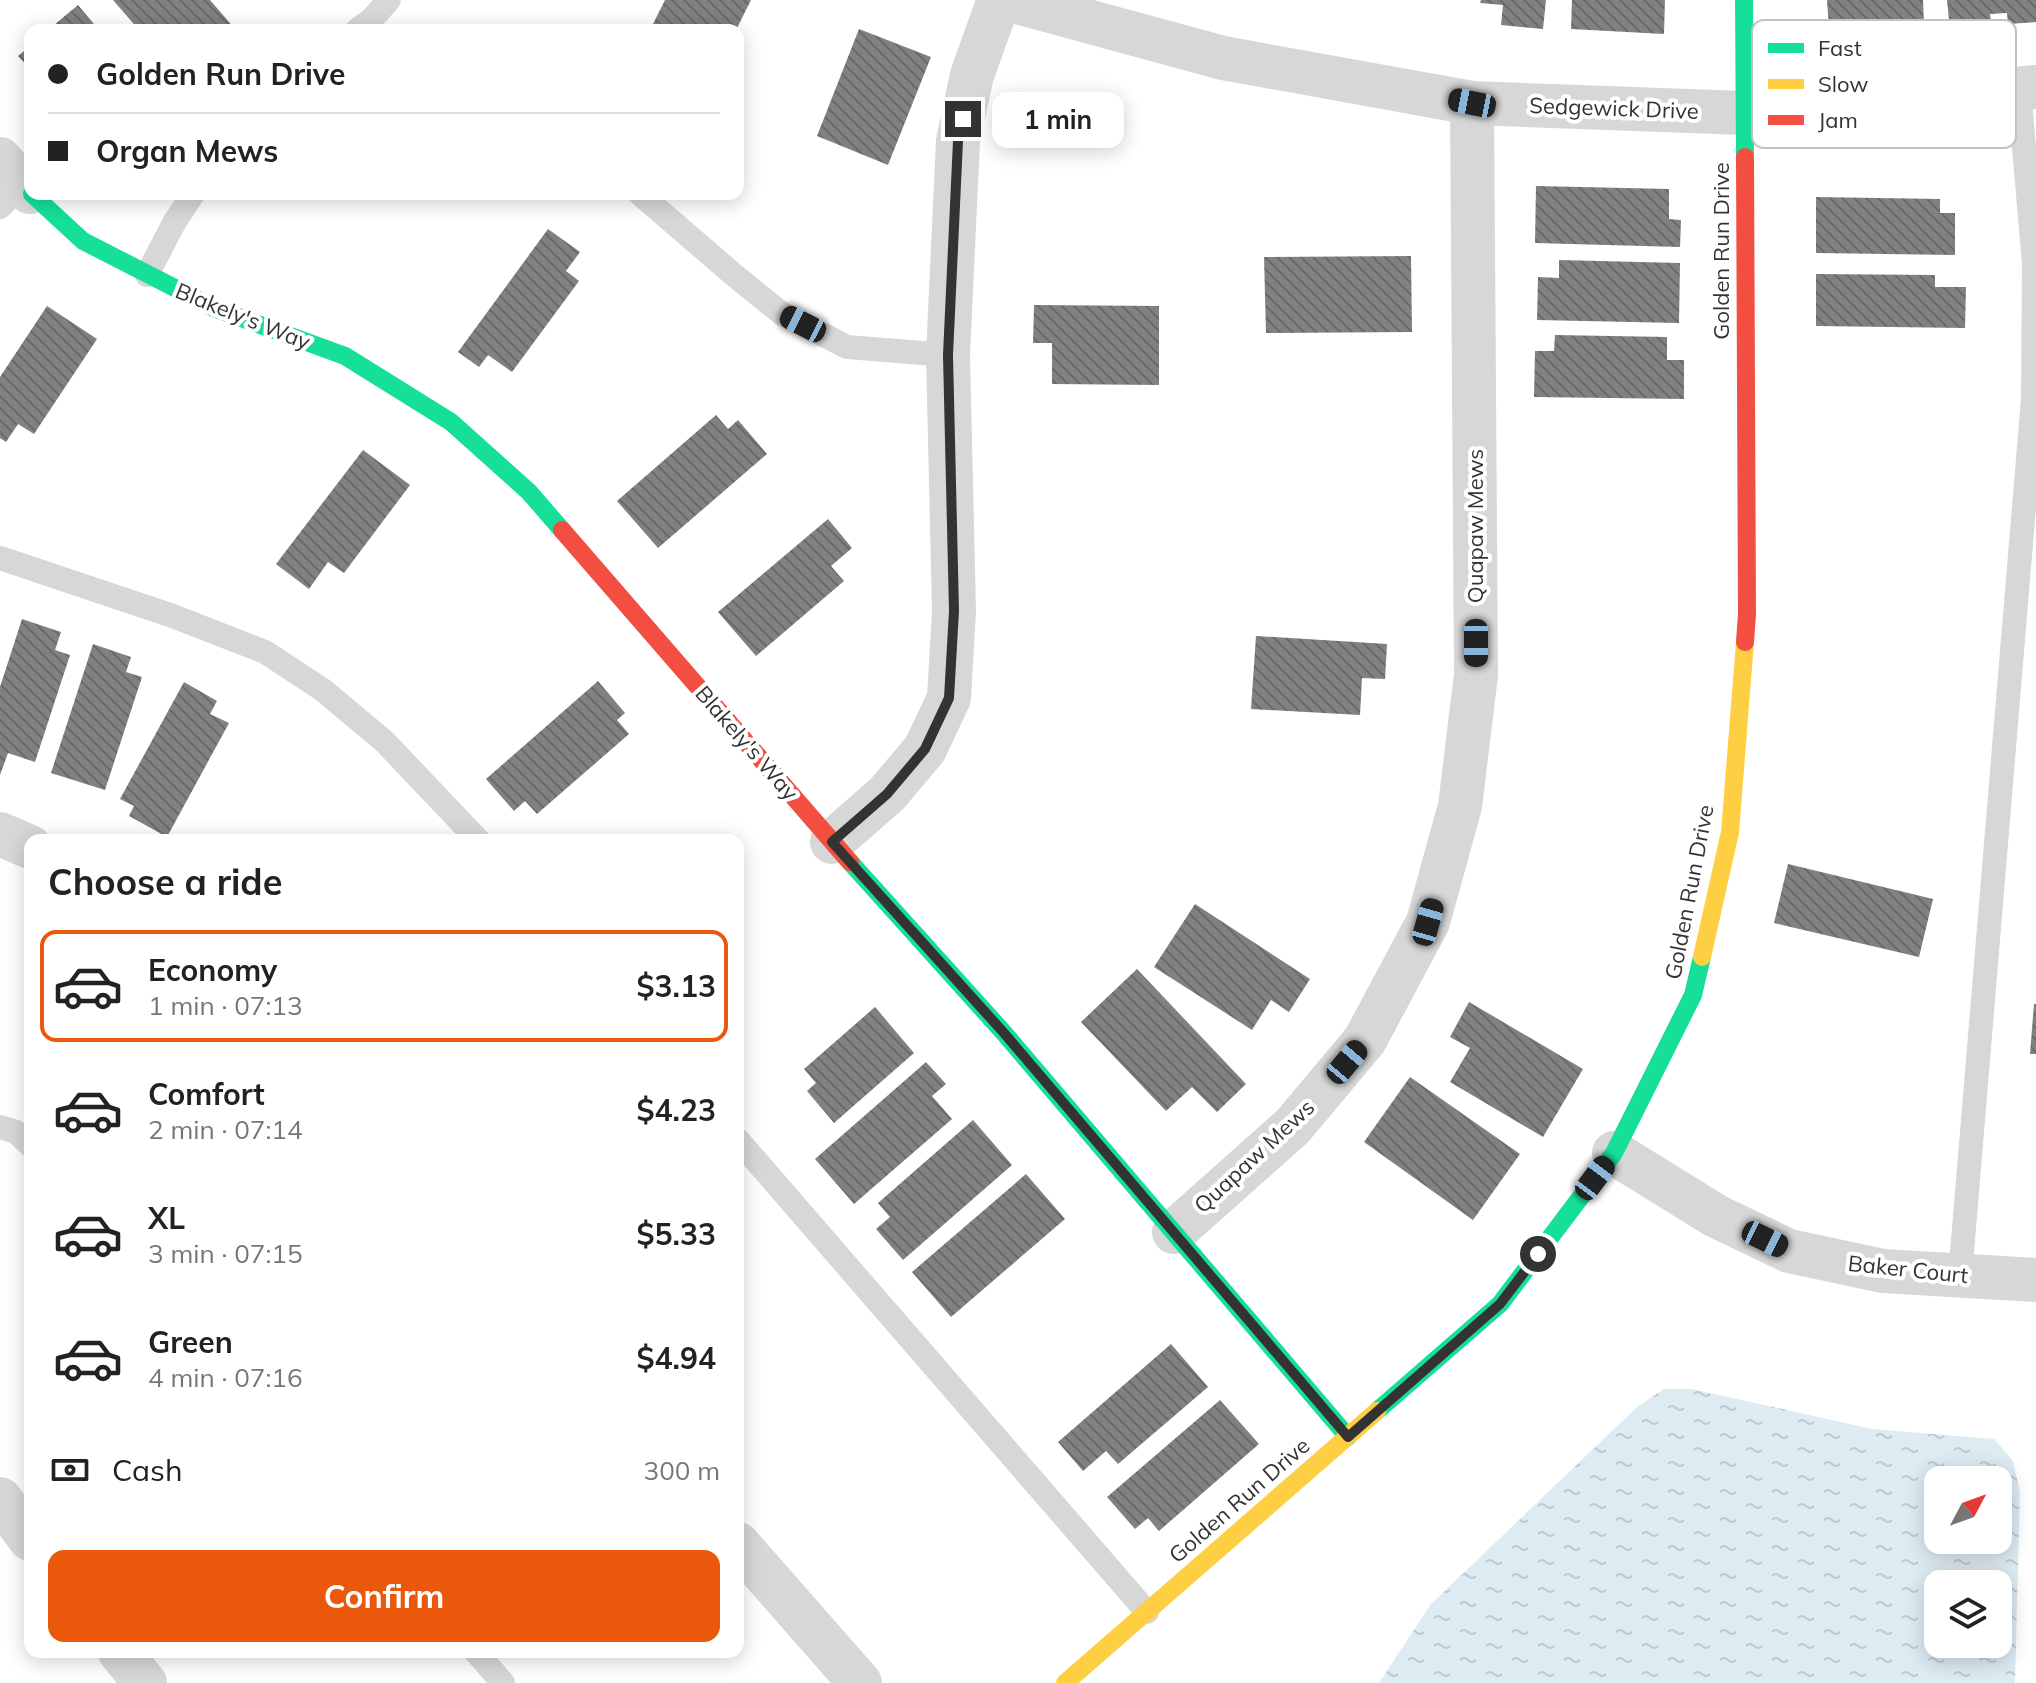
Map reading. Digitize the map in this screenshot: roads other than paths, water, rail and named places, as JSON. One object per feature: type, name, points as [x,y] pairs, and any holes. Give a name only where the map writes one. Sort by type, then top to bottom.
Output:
[{"type":"street","points":[[832,842],[887,794],[925,749],[949,698],[954,611],[948,355],[958,141],[972,75],[999,0]]},
{"type":"street","name":"Sedgewick Drive","points":[[1010,0],[1223,58],[1472,103],[1752,112]]},
{"type":"street","name":"Golden Run Drive","points":[[1065,1683],[1500,1304],[1614,1153],[1693,995],[1730,832],[1747,614],[1744,0]]},
{"type":"street","name":"Quapaw Mews","points":[[1174,1232],[1293,1126],[1365,1040],[1428,922],[1460,806],[1476,675],[1472,103]]},
{"type":"street","name":"Blakely's Way","points":[[33,200],[83,241],[147,275],[214,308],[345,356],[451,422],[529,492],[832,842],[1004,1033],[1348,1437]]},
{"type":"street","points":[[0,834],[24,844]]},
{"type":"street","name":"Baker Court","points":[[1614,1153],[1716,1216],[1789,1251],[1883,1271],[2036,1280]]},
{"type":"street","points":[[0,1499],[24,1531]]},
{"type":"street","points":[[744,1551],[860,1683]]},
{"type":"street","points":[[125,1658],[145,1683]]},
{"type":"lane","points":[[373,24],[389,0]]},
{"type":"lane","points":[[1960,1276],[2033,399],[2034,264],[2027,88]]},
{"type":"lane","points":[[147,275],[189,200]]},
{"type":"lane","points":[[647,200],[781,313],[847,347],[948,355]]},
{"type":"lane","points":[[0,558],[170,615],[265,652],[323,690],[385,742],[472,834]]},
{"type":"lane","points":[[0,1127],[16,1132],[24,1139]]},
{"type":"lane","points":[[744,1147],[1147,1612]]},
{"type":"lane","points":[[481,1658],[503,1683]]},
{"type":"water","points":[[1664,1389],[1692,1389],[1872,1429],[1994,1439],[2013,1461],[2020,1492],[2015,1683],[1379,1683],[1431,1604],[1637,1407]]}]
